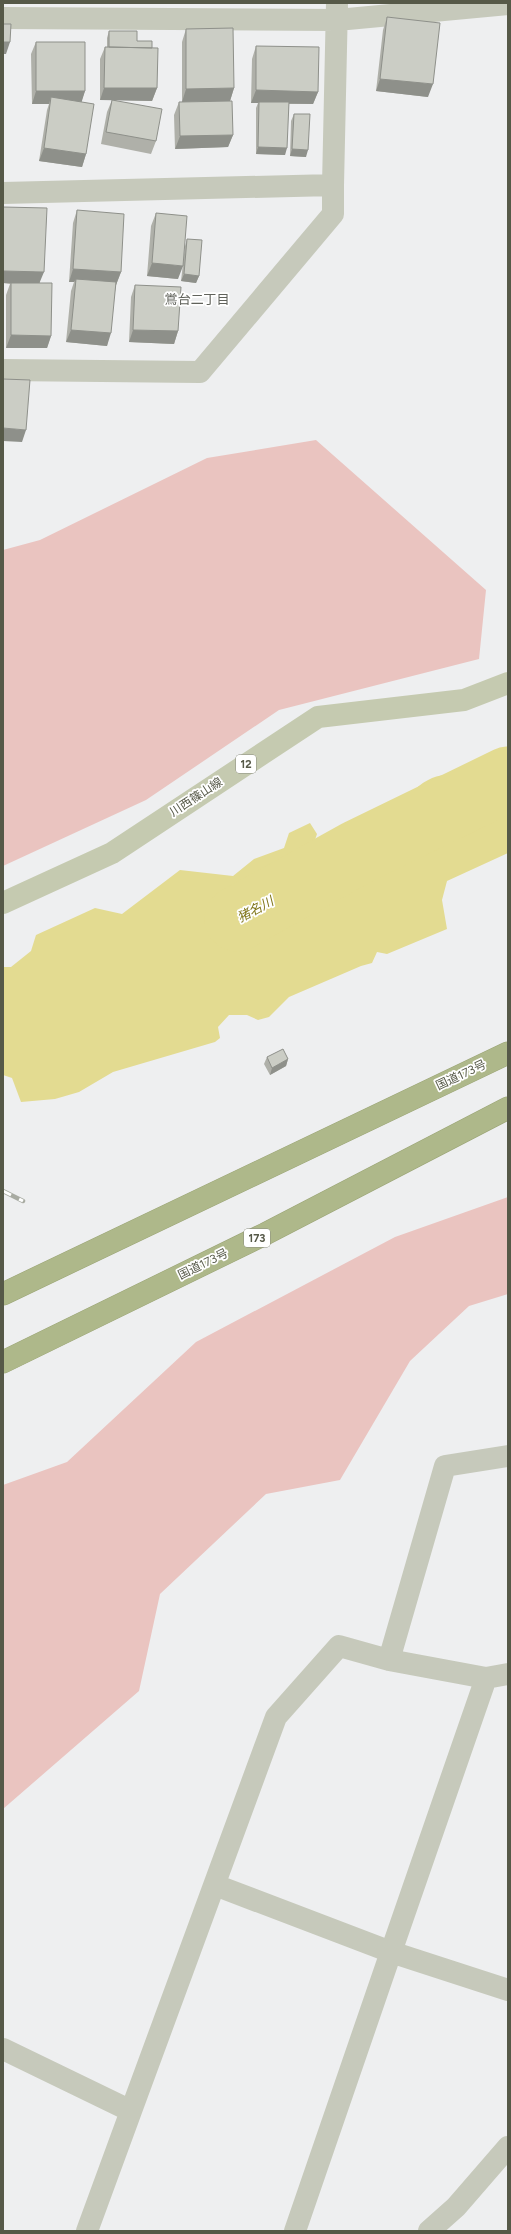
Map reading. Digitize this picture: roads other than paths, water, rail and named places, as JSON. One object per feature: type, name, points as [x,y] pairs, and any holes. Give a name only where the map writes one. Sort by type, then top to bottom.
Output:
[{"type":"highway","name":"国道173号","points":[[3,1294],[508,1053]]},
{"type":"highway","name":"国道173号","points":[[3,1362],[265,1234],[508,1108]]},
{"type":"main road","name":"川西篠山線","points":[[3,903],[112,853],[318,717],[464,700],[508,683]]},
{"type":"street","points":[[3,18],[337,11],[508,4]]},
{"type":"street","points":[[3,370],[200,372],[333,214],[337,11]]},
{"type":"street","points":[[3,193],[333,185]]},
{"type":"street","points":[[389,1660],[445,1466],[508,1456]]},
{"type":"street","points":[[87,2231],[276,1717],[339,1646],[389,1660],[486,1678],[508,1674]]},
{"type":"street","points":[[295,2231],[486,1678]]},
{"type":"street","points":[[215,1885],[391,1952],[508,1990]]},
{"type":"street","points":[[3,2049],[131,2111]]},
{"type":"street","points":[[429,2231],[456,2207],[508,2147]]},
{"type":"water","points":[[508,760],[508,853],[447,881],[442,900],[447,929],[387,954],[377,952],[372,963],[361,966],[289,997],[269,1017],[258,1020],[247,1015],[229,1015],[218,1027],[220,1038],[215,1042],[113,1072],[79,1092],[55,1099],[21,1102],[12,1078],[3,1075],[3,967],[11,967],[31,951],[36,935],[95,908],[122,914],[180,870],[233,876],[254,859],[284,848],[289,833],[310,823],[317,834],[306,866],[311,874],[322,877],[323,867],[330,866],[336,878],[357,877],[370,868],[376,839],[388,832],[415,839],[421,834],[415,800],[409,796],[419,786],[436,777],[485,771]]},
{"type":"waterway","name":"猪名川","points":[[237,919],[358,852],[508,779]]},
{"type":"railway","points":[[3,1191],[23,1201]]},
{"type":"district","name":"鴬台二丁目","points":[[197,299]]}]
